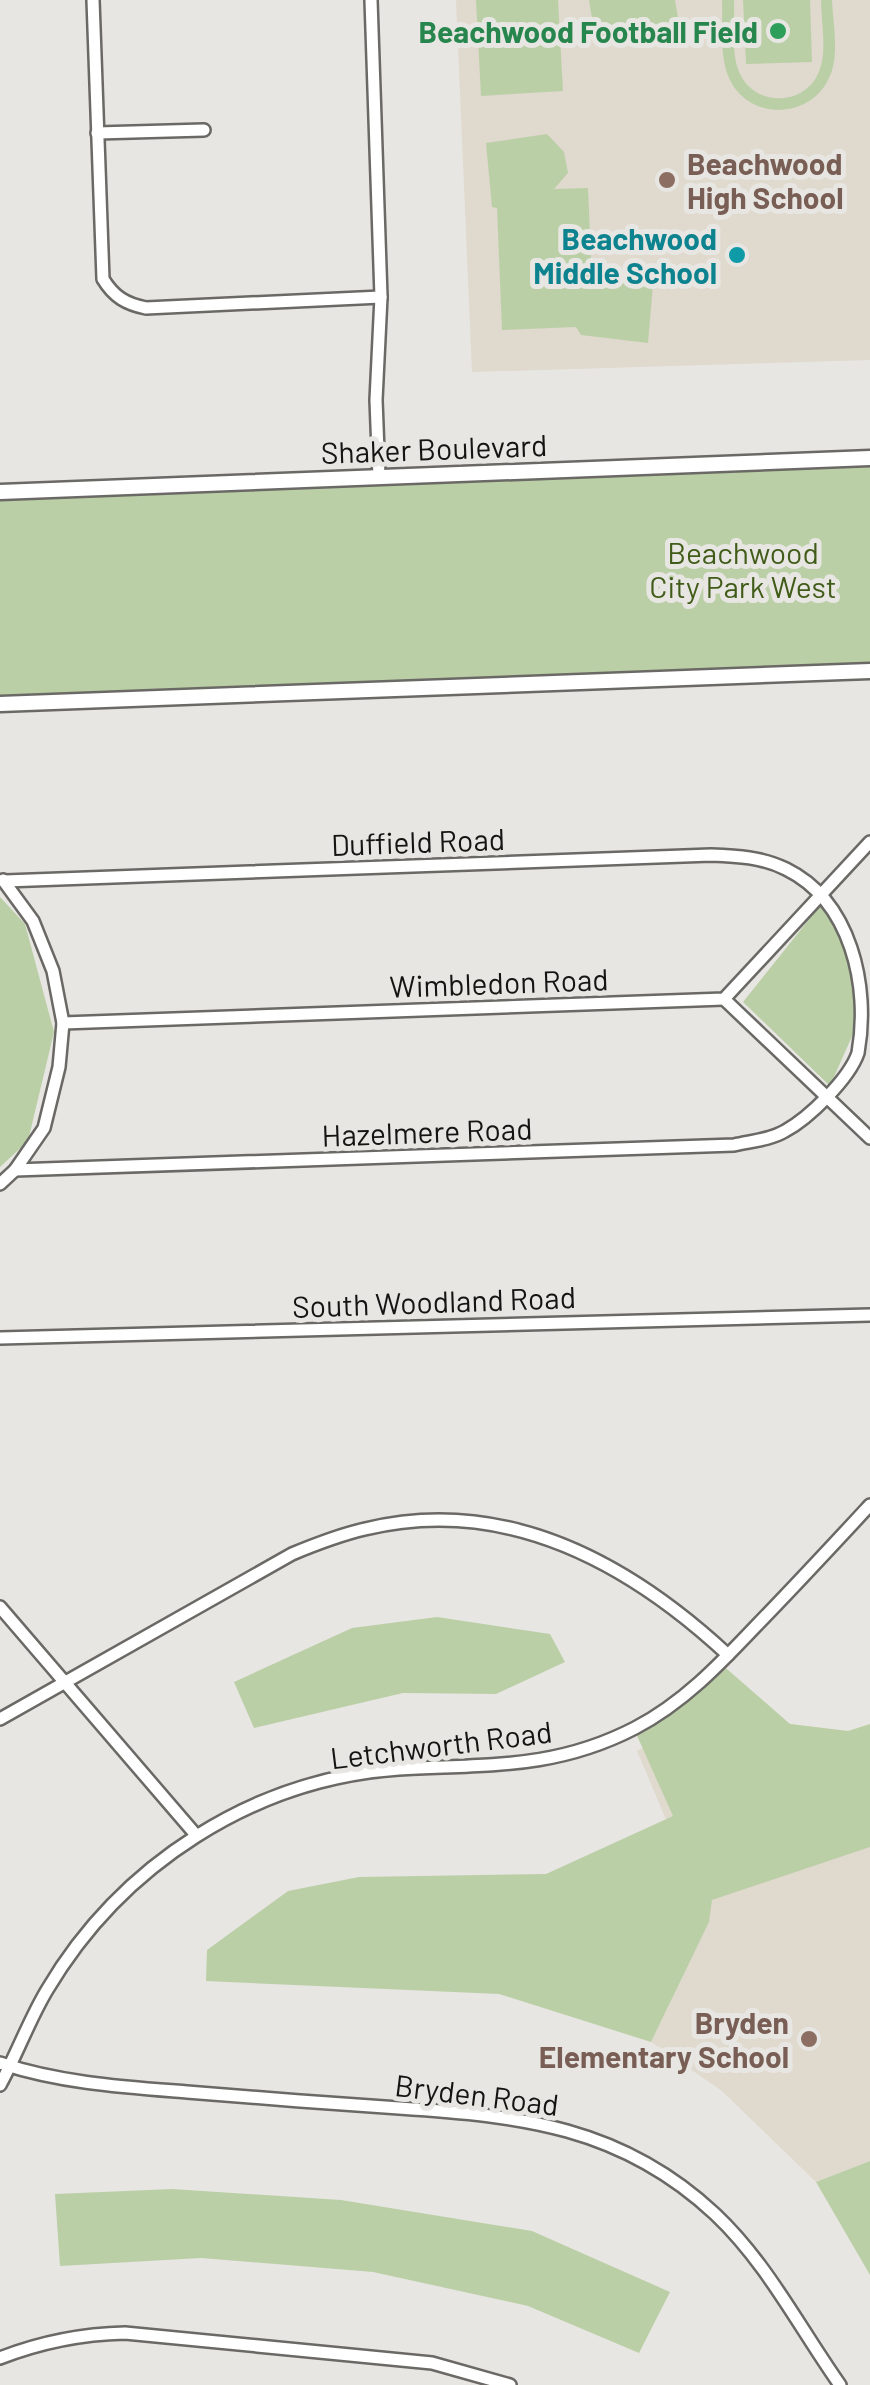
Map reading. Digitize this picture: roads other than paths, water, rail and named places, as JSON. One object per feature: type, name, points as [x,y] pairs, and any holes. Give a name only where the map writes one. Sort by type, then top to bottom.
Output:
[{"type":"main road","name":"Shaker Boulevard","points":[[0,492],[870,458]]},
{"type":"main road","points":[[0,704],[870,671]]},
{"type":"street","points":[[93,0],[103,279],[112,294],[146,308],[380,297]]},
{"type":"street","points":[[371,0],[380,297],[376,400],[379,477]]},
{"type":"street","points":[[97,133],[204,130]]},
{"type":"street","points":[[870,842],[724,998],[870,1138]]},
{"type":"street","name":"Duffield Road","points":[[2,879],[747,856],[788,870],[822,895]]},
{"type":"street","points":[[0,1184],[15,1170],[44,1128],[59,1067],[63,1022],[53,972],[33,921],[2,879]]},
{"type":"street","name":"Hazelmere Road","points":[[15,1170],[734,1145],[768,1138],[787,1130],[828,1098],[856,1057],[865,1020],[855,946],[845,925],[822,895]]},
{"type":"street","name":"Wimbledon Road","points":[[63,1022],[724,998]]},
{"type":"street","name":"South Woodland Road","points":[[0,1338],[870,1315]]},
{"type":"street","name":"Letchworth Road","points":[[0,2085],[5,2065],[80,1942],[151,1867],[196,1835],[264,1802],[332,1780],[366,1772],[512,1765],[554,1758],[596,1746],[634,1729],[698,1685],[870,1505]]},
{"type":"street","points":[[0,1719],[292,1554],[332,1538],[402,1522],[478,1522],[513,1528],[580,1551],[614,1568],[680,1612],[728,1655]]},
{"type":"street","points":[[0,1607],[196,1835]]},
{"type":"street","name":"Bryden Road","points":[[5,2065],[78,2082],[123,2087],[493,2115],[584,2135],[664,2175],[714,2214],[756,2258],[840,2385]]},
{"type":"street","points":[[0,2358],[67,2338],[125,2333],[432,2363],[510,2385]]},
{"type":"place","name":"Beachwood Football Field","points":[[778,31]]},
{"type":"place","name":"Beachwood High School","points":[[667,180]]},
{"type":"place","name":"Beachwood Middle School","points":[[737,255]]},
{"type":"place","name":"Bryden Elementary School","points":[[809,2039]]},
{"type":"park label","name":"Beachwood City Park West","points":[[743,569]]}]
